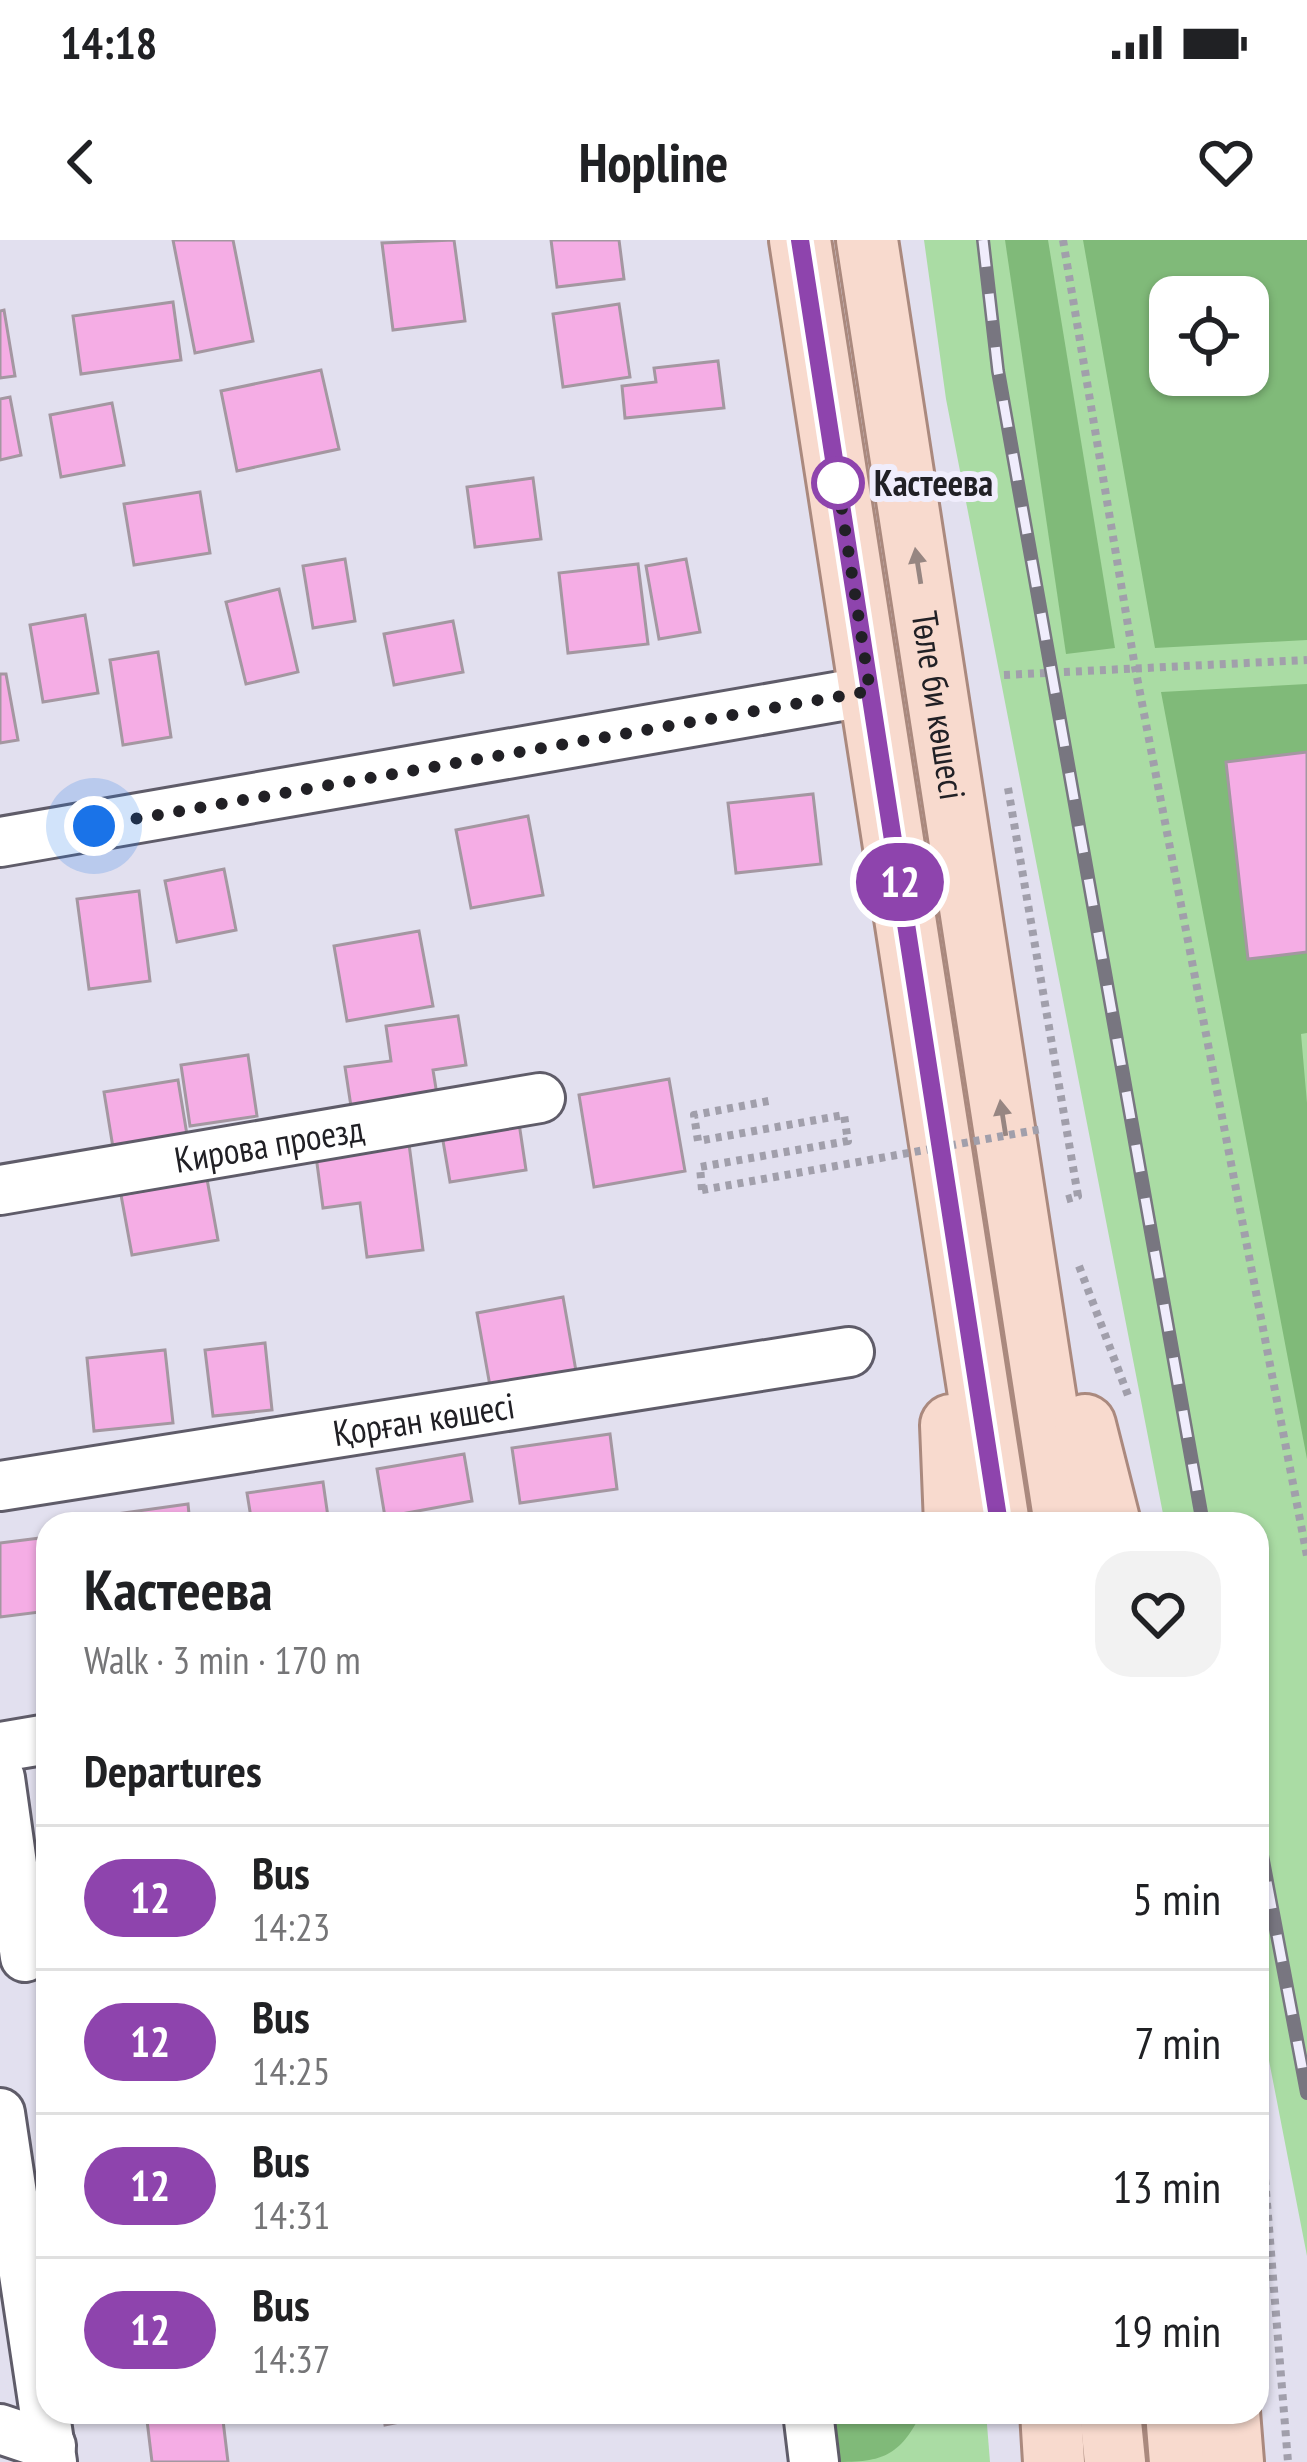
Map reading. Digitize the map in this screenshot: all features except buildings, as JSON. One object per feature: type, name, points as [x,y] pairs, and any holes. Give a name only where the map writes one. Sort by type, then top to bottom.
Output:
[{"type":"main road","name":"Төле би көшесі","points":[[800,240],[997,1512]]},
{"type":"main road","name":"Төле би көшесі","points":[[867,240],[1063,1512]]},
{"type":"main road","points":[[1016,1201],[1107,1512]]},
{"type":"main road","points":[[952,1216],[955,1512]]},
{"type":"main road","points":[[1052,2424],[1054,2462]]},
{"type":"main road","points":[[1111,2424],[1114,2462]]},
{"type":"main road","points":[[1177,2424],[1180,2462]]},
{"type":"main road","points":[[1230,2424],[1233,2462]]},
{"type":"street","points":[[0,842],[870,691]]},
{"type":"street","name":"Кирова проезд","points":[[0,1190],[540,1098]]},
{"type":"street","name":"Қорған көшесі","points":[[0,1486],[849,1352]]},
{"type":"street","points":[[0,1747],[36,1741]]},
{"type":"street","points":[[0,1778],[25,1957]]},
{"type":"street","points":[[0,2113],[30,2191],[36,2266]]},
{"type":"street","points":[[49,2424],[51,2454]]},
{"type":"street","points":[[809,2424],[814,2462]]},
{"type":"street","points":[[0,2429],[51,2454]]},
{"type":"path","points":[[1063,240],[1135,667],[1307,1556]]},
{"type":"path","points":[[1004,675],[1307,660]]},
{"type":"path","points":[[1008,788],[1078,1196]]},
{"type":"path","points":[[774,1100],[694,1115],[698,1141],[844,1115],[848,1141],[700,1167],[702,1190],[1042,1129]]},
{"type":"path","points":[[1071,1246],[1133,1420]]},
{"type":"path","points":[[1269,2250],[1288,2462]]},
{"type":"green space","points":[[924,240],[1307,240],[1307,2256],[1269,2061],[1269,1512],[1163,1512],[946,399]]},
{"type":"green space","points":[[1005,240],[1048,240],[1115,648],[1066,654]]},
{"type":"green space","points":[[1083,240],[1307,240],[1307,640],[1155,648]]},
{"type":"green space","points":[[1307,684],[1307,752],[1226,762],[1248,958],[1307,952],[1307,1033],[1301,1034],[1307,1103],[1307,1459],[1161,692]]},
{"type":"green space","points":[[822,2424],[987,2424],[990,2462],[825,2462]]},
{"type":"green space","points":[[822,2424],[916,2424],[904,2441],[884,2456],[825,2462]]},
{"type":"railway","points":[[983,240],[998,371],[1201,1512]]},
{"type":"railway","points":[[1269,1892],[1307,2093]]},
{"type":"bus line","name":"12","points":[[800,240],[997,1512]]},
{"type":"place","name":"Кастеева","points":[[838,483]]},
{"type":"route","points":[[94,826],[870,691],[835,465],[838,483]]}]
